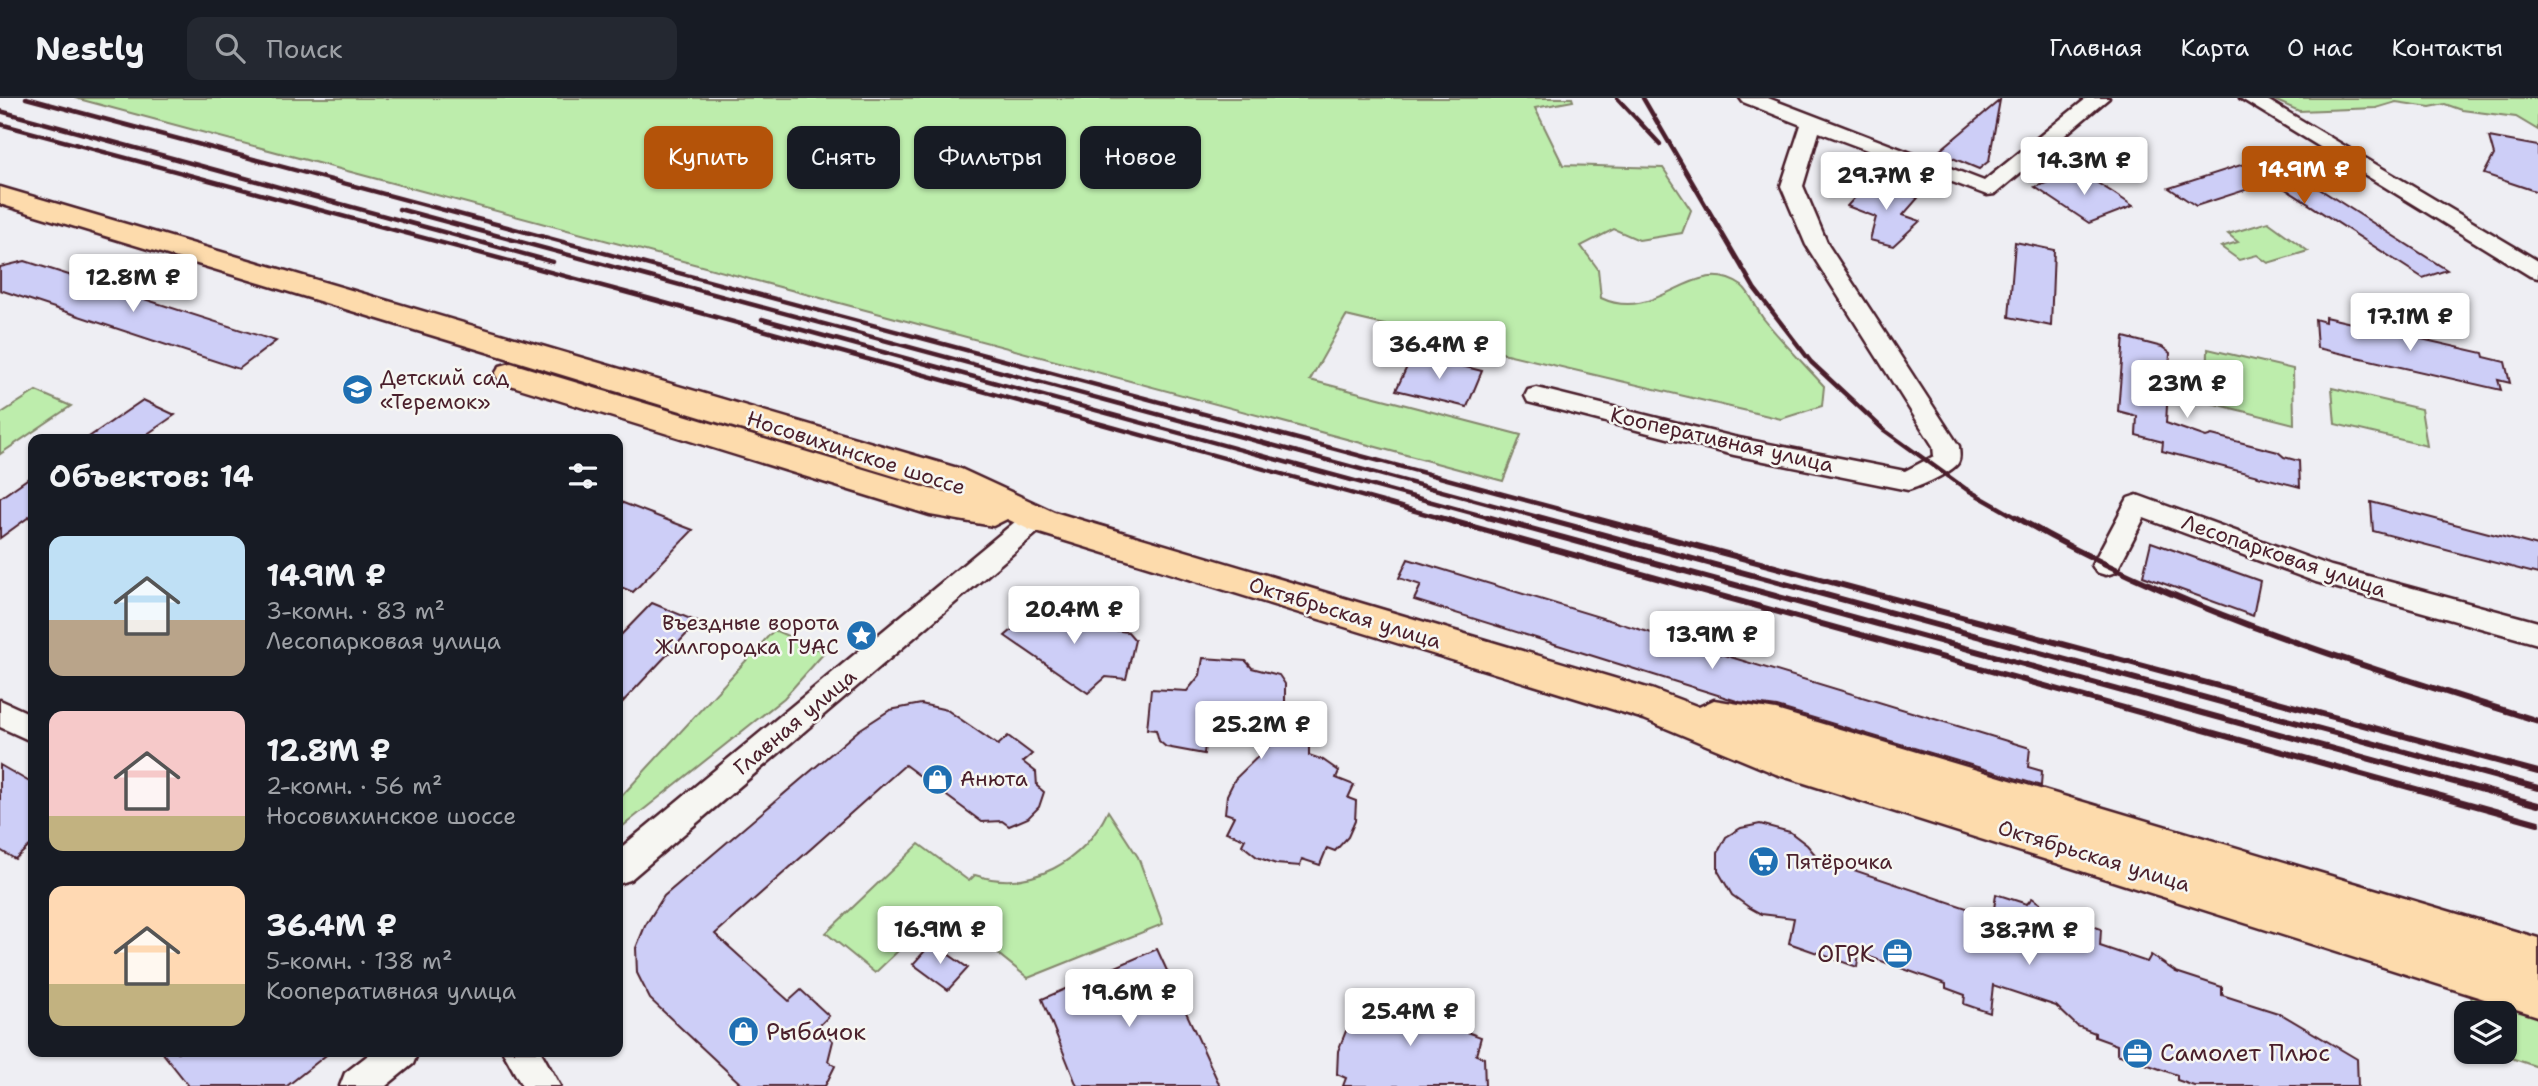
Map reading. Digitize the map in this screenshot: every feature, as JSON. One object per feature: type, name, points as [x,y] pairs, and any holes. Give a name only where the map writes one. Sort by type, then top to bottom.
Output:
[{"type":"main road","name":"Носовихинское шоссе","points":[[0,195],[949,478],[1036,519]]},
{"type":"main road","name":"Носовихинское шоссе","points":[[0,218],[930,502],[1036,519]]},
{"type":"main road","name":"Октябрьская улица","points":[[1036,519],[1654,706],[1776,757],[2538,994]]},
{"type":"main road","name":"Октябрьская улица","points":[[1654,706],[1776,726],[2538,958]]},
{"type":"street","points":[[1750,98],[1987,189],[2099,98]]},
{"type":"street","points":[[2250,98],[2538,271]]},
{"type":"street","name":"Кооперативная улица","points":[[1537,396],[1734,446],[1908,481],[1941,466],[1949,453],[1817,245],[1792,186],[1812,122]]},
{"type":"street","name":"Лесопарковая улица","points":[[2106,565],[2137,505],[2326,575],[2538,633]]},
{"type":"street","name":"Главная улица","points":[[623,866],[1036,519]]},
{"type":"street","points":[[0,712],[28,727]]},
{"type":"street","points":[[358,1086],[394,1057]]},
{"type":"street","points":[[524,1057],[542,1086]]},
{"type":"green space","points":[[75,98],[1572,98],[1573,101],[1535,108],[1563,165],[1663,168],[1691,210],[1682,233],[1639,240],[1614,229],[1581,246],[1598,269],[1601,298],[1622,304],[1640,303],[1707,277],[1724,278],[1742,286],[1770,327],[1824,386],[1822,406],[1781,419],[1346,316],[1310,380],[1521,435],[1503,481]]},
{"type":"green space","points":[[2270,98],[2538,98],[2538,130],[2516,117],[2462,110],[2445,104],[2430,107],[2396,102],[2376,108],[2299,111]]},
{"type":"green space","points":[[2268,222],[2308,251],[2268,263],[2257,255],[2239,260],[2221,247],[2238,242],[2228,234]]},
{"type":"green space","points":[[2208,349],[2293,369],[2294,424],[2207,402]]},
{"type":"green space","points":[[2332,388],[2421,409],[2427,446],[2335,424]]},
{"type":"green space","points":[[36,391],[71,406],[0,454],[0,414]]},
{"type":"green space","points":[[774,630],[825,652],[784,698],[623,826],[623,795]]},
{"type":"green space","points":[[1108,811],[1138,857],[1163,924],[1028,978],[942,909],[875,973],[826,933],[919,844],[969,881],[975,875],[1016,880],[1054,869],[1070,858],[1098,829]]},
{"type":"green space","points":[[2470,991],[2502,1001],[2472,1001]]},
{"type":"green space","points":[[2517,1006],[2538,1012],[2538,1067],[2517,1060]]},
{"type":"building","points":[[2000,100],[1989,161],[1979,169],[1938,152]]},
{"type":"building","points":[[2489,137],[2538,146],[2538,192],[2484,174],[2494,155]]},
{"type":"building","points":[[2269,156],[2447,270],[2423,278],[2273,181],[2196,206],[2169,188]]},
{"type":"building","points":[[2078,171],[2133,206],[2089,223],[2035,187]]},
{"type":"building","points":[[1871,180],[1918,198],[1903,215],[1920,221],[1893,246],[1870,240],[1876,217],[1847,206]]},
{"type":"building","points":[[2015,242],[2054,250],[2051,326],[2009,317]]},
{"type":"building","points":[[25,261],[276,341],[239,369],[0,290],[0,267]]},
{"type":"building","points":[[2325,317],[2483,353],[2484,357],[2505,362],[2510,383],[2498,380],[2501,390],[2317,348],[2315,319],[2325,322]]},
{"type":"building","points":[[2124,337],[2162,347],[2170,353],[2166,423],[2206,437],[2212,435],[2278,452],[2284,457],[2299,461],[2300,487],[2162,451],[2163,442],[2136,435],[2137,416],[2118,411]]},
{"type":"building","points":[[1413,354],[1482,371],[1467,407],[1396,390]]},
{"type":"building","points":[[143,400],[175,415],[147,434],[93,434]]},
{"type":"building","points":[[28,478],[28,518],[0,538],[0,498]]},
{"type":"building","points":[[2371,502],[2538,546],[2538,574],[2373,531]]},
{"type":"building","points":[[623,503],[693,530],[633,592],[623,588]]},
{"type":"building","points":[[2151,542],[2260,581],[2253,616],[2143,576]]},
{"type":"building","points":[[1408,559],[2030,748],[2028,767],[2042,771],[2041,786],[1777,707],[1740,702],[1414,600],[1421,585],[1399,578]]},
{"type":"building","points":[[1057,600],[1092,627],[1128,632],[1135,640],[1126,679],[1106,677],[1088,693],[1005,636],[1046,601]]},
{"type":"building","points":[[652,603],[698,622],[623,702],[623,633]]},
{"type":"building","points":[[1203,658],[1246,661],[1252,668],[1279,675],[1285,684],[1285,704],[1309,705],[1309,755],[1323,760],[1339,771],[1336,778],[1354,785],[1348,798],[1356,801],[1355,821],[1348,837],[1335,851],[1327,848],[1320,865],[1302,859],[1300,866],[1276,864],[1257,857],[1242,845],[1245,839],[1226,832],[1234,816],[1225,813],[1227,795],[1235,779],[1273,742],[1206,735],[1204,754],[1166,747],[1159,741],[1156,730],[1147,729],[1151,689],[1187,691],[1200,675]]},
{"type":"building","points":[[921,704],[947,710],[998,745],[1008,736],[1032,754],[1023,762],[1036,772],[1037,786],[1044,792],[1039,807],[1028,818],[1009,826],[1002,821],[982,822],[905,765],[715,934],[789,1001],[801,990],[829,1016],[818,1027],[833,1041],[828,1061],[835,1066],[825,1086],[743,1086],[650,999],[637,973],[636,948],[645,926],[664,896],[859,730],[890,710]]},
{"type":"building","points":[[0,765],[28,781],[28,847],[15,859],[0,850]]},
{"type":"building","points":[[1760,824],[1790,832],[1818,858],[1993,917],[1996,894],[2027,904],[2032,898],[2054,913],[2101,929],[2100,946],[2147,962],[2151,955],[2176,972],[2222,987],[2222,995],[2281,1014],[2357,1059],[2358,1086],[2194,1086],[2177,1080],[2177,1075],[2117,1054],[2117,1045],[2095,1037],[2095,1033],[2077,1026],[2056,1006],[1993,985],[1990,1013],[1964,1004],[1965,995],[1946,988],[1946,984],[1859,953],[1857,967],[1789,943],[1794,918],[1761,914],[1750,908],[1732,895],[1718,871],[1718,852],[1726,837],[1741,828]]},
{"type":"building","points":[[932,943],[968,968],[948,990],[913,964]]},
{"type":"building","points":[[1157,949],[1220,1086],[1077,1086],[1042,999]]},
{"type":"building","points":[[1398,996],[1423,998],[1444,1006],[1463,1020],[1459,1029],[1481,1037],[1476,1055],[1484,1058],[1485,1086],[1343,1086],[1346,1078],[1337,1074],[1338,1051],[1346,1031],[1360,1014],[1369,1017],[1376,999],[1394,1006]]},
{"type":"building","points":[[166,1057],[324,1057],[287,1086],[189,1086]]},
{"type":"railway","points":[[26,98],[1596,519]]},
{"type":"railway","points":[[1617,98],[1660,144]]},
{"type":"railway","points":[[1643,98],[1754,288],[1811,362],[1884,430],[1966,489],[2019,519]]},
{"type":"railway","points":[[0,111],[553,262]]},
{"type":"railway","points":[[0,124],[647,298],[1444,519]]},
{"type":"railway","points":[[399,209],[1545,519]]},
{"type":"railway","points":[[762,319],[1494,519]]},
{"type":"railway","points":[[1437,517],[2538,823]]},
{"type":"railway","points":[[1487,517],[2538,805]]},
{"type":"railway","points":[[1538,517],[2538,788]]},
{"type":"railway","points":[[1589,517],[2538,772]]},
{"type":"railway","points":[[2016,517],[2141,581],[2205,608],[2337,657],[2538,721]]},
{"type":"place","name":"Детский сад «Теремок»","points":[[357,390]]},
{"type":"place","name":"Въездные ворота Жилгородка ГУАС","points":[[862,635]]},
{"type":"place","name":"Анюта","points":[[937,779]]},
{"type":"place","name":"Пятёрочка","points":[[1763,862]]},
{"type":"place","name":"ОГРК","points":[[1898,954]]},
{"type":"place","name":"Рыбачок","points":[[743,1032]]},
{"type":"place","name":"Самолет Плюс","points":[[2137,1053]]}]
